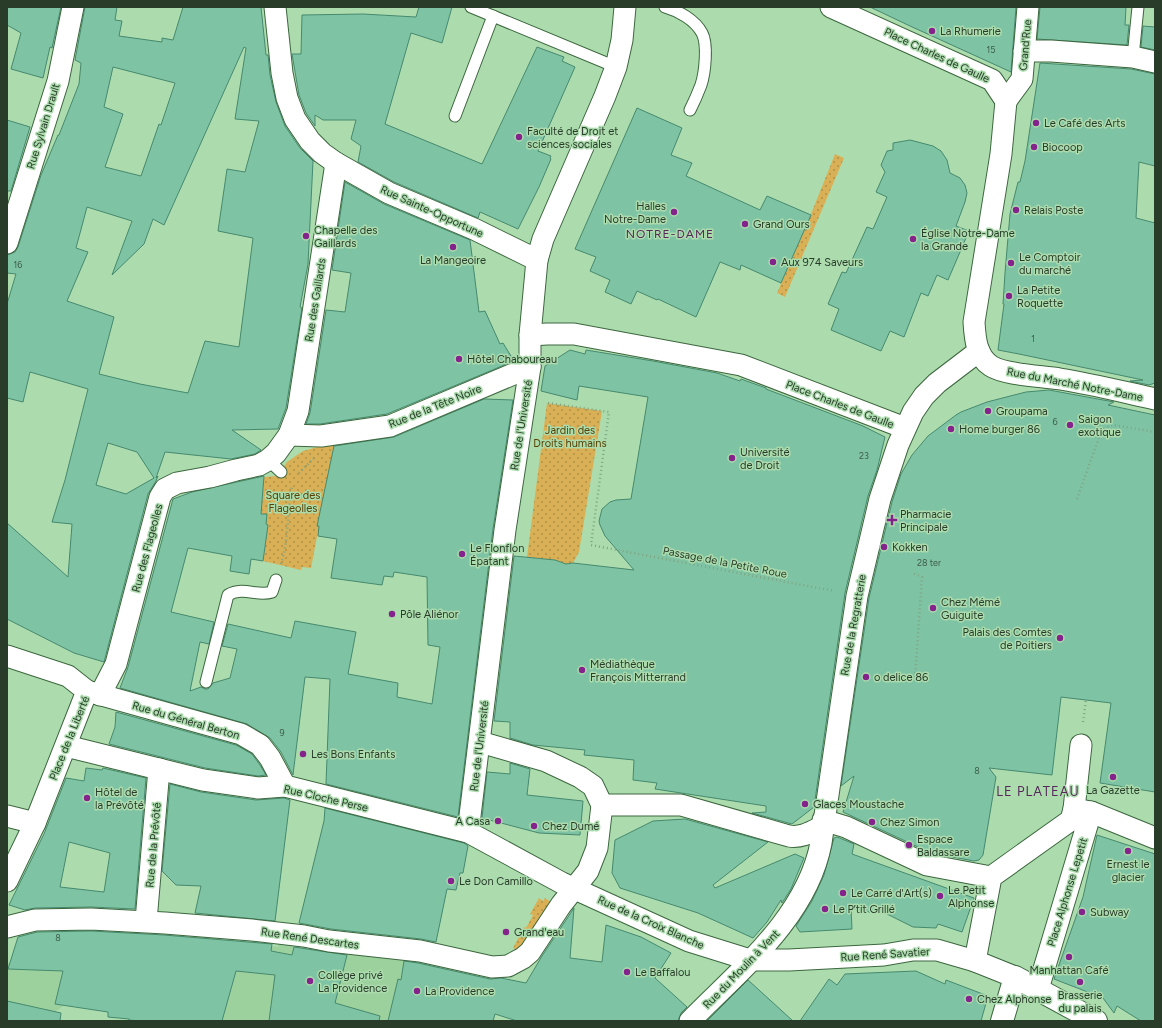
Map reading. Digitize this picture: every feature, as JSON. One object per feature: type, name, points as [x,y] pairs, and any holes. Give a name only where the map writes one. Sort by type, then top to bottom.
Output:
[{"type":"street","name":"Rue Sylvain Drault","points":[[7,243],[58,81],[73,7]]},
{"type":"street","name":"Rue Sainte-Opportune","points":[[275,7],[282,73],[287,98],[294,119],[310,141],[322,153],[336,163],[389,193],[474,229],[537,260]]},
{"type":"street","name":"Rue de l'Université","points":[[468,832],[505,530],[530,367],[530,335],[537,260],[543,239],[605,96],[616,67],[622,40],[626,7]]},
{"type":"street","name":"Place Charles de Gaulle","points":[[831,7],[992,80],[1006,100]]},
{"type":"street","name":"Grand'Rue","points":[[1006,100],[1022,79],[1028,7]]},
{"type":"street","points":[[1024,51],[1051,51],[1133,57],[1155,62]]},
{"type":"street","points":[[979,351],[975,338],[974,322],[1001,154],[1006,100]]},
{"type":"street","name":"Rue des Gaillards","points":[[289,435],[298,411],[336,163]]},
{"type":"street","name":"Place Charles de Gaulle","points":[[530,335],[574,334],[741,365],[904,428],[924,396],[937,383],[979,351]]},
{"type":"street","name":"Rue du Marché Notre-Dame","points":[[979,351],[991,366],[1010,372],[1062,379],[1155,399]]},
{"type":"street","name":"Rue de la Tête Noire","points":[[289,435],[321,436],[390,426],[530,367]]},
{"type":"street","name":"Rue de la Regratterie","points":[[823,823],[857,596],[880,499],[904,428]]},
{"type":"street","name":"Rue des Flageolles","points":[[94,693],[116,664],[160,497],[165,489],[177,483],[210,478],[259,465],[275,466],[276,453],[289,435]]},
{"type":"street","name":"Place de la Liberté","points":[[7,656],[68,676],[94,693],[66,746],[35,822],[7,881]]},
{"type":"street","name":"Rue du Général Berton","points":[[94,693],[198,716],[241,734],[260,745],[270,758],[285,786]]},
{"type":"street","points":[[480,742],[546,762],[580,777],[594,786],[602,805],[681,805],[796,837],[803,836],[823,823],[846,827],[927,866],[991,877],[975,961]]},
{"type":"street","name":"Place Alphonse Lepetit","points":[[1038,989],[1082,811],[1081,745]]},
{"type":"street","name":"Rue Cloche Perse","points":[[66,746],[203,780],[258,788],[285,786],[468,832],[562,883],[575,888]]},
{"type":"street","name":"Rue de la Prévôté","points":[[146,922],[159,769]]},
{"type":"street","name":"Rue René Descartes","points":[[7,926],[35,920],[91,919],[252,930],[304,936],[329,941],[420,951],[492,967],[508,966],[530,952],[561,905],[588,871],[598,848],[602,805]]},
{"type":"street","points":[[1082,811],[1155,838]]},
{"type":"street","name":"Place Alphonse Lepetit","points":[[991,877],[1082,811]]},
{"type":"street","points":[[7,816],[35,822]]},
{"type":"street","name":"Rue du Moulin à Vent","points":[[690,1021],[778,931],[805,887],[819,854],[823,823]]},
{"type":"street","name":"Rue de la Croix Blanche","points":[[575,888],[689,941],[750,960]]},
{"type":"street","name":"Rue René Savatier","points":[[750,960],[789,960],[884,955],[913,950],[937,950],[975,961],[1015,977]]},
{"type":"street","points":[[1002,1021],[1015,977],[1096,1021]]},
{"type":"lane","points":[[471,7],[616,67]]},
{"type":"lane","points":[[665,7],[690,19],[702,33],[705,43],[705,58],[701,84],[690,110]]},
{"type":"lane","points":[[1133,57],[1138,7]]},
{"type":"lane","points":[[455,116],[492,16]]},
{"type":"lane","points":[[206,682],[228,595],[245,590],[264,595],[272,592],[276,580]]},
{"type":"path","name":"Passage de la Petite Roue","points":[[525,400],[609,412],[591,545],[857,596]]},
{"type":"path","points":[[1077,498],[1102,429],[1113,425],[1155,432]]},
{"type":"path","points":[[296,476],[335,434]]},
{"type":"path","points":[[276,580],[286,543],[287,518],[292,481]]},
{"type":"path","points":[[892,675],[915,678],[922,577],[912,573]]},
{"type":"shaded area","name":"Collège privé La Providence","points":[[191,936],[220,938],[220,940],[278,947],[279,943],[306,946],[306,949],[407,960],[440,966],[430,1019],[429,1021],[175,1021]]},
{"type":"shaded area","points":[[83,940],[63,1006],[55,1012],[7,1021],[7,963],[10,963],[16,942]]},
{"type":"green space","points":[[835,154],[844,158],[785,297],[777,293]]},
{"type":"green space","name":"Jardin des Droits humains","points":[[547,403],[602,411],[579,552],[573,563],[566,564],[555,560],[527,557]]},
{"type":"green space","name":"Square des Flageolles","points":[[335,442],[317,525],[319,526],[311,568],[302,567],[301,570],[263,561],[268,525],[266,524],[267,514],[261,514],[264,477],[277,476],[287,462],[303,451]]},
{"type":"green space","points":[[539,898],[543,901],[545,898],[555,905],[524,954],[513,948],[524,927],[526,928],[533,915],[530,914]]},
{"type":"building","points":[[7,7],[61,7],[52,48],[50,47],[43,78],[11,69],[21,33],[7,25]]},
{"type":"building","points":[[85,7],[117,7],[115,20],[122,21],[119,36],[162,42],[162,38],[173,40],[183,7],[261,7],[266,55],[268,55],[270,75],[276,102],[285,126],[300,148],[313,161],[308,264],[300,307],[302,308],[286,408],[278,429],[232,430],[261,450],[255,454],[231,459],[165,452],[156,481],[148,494],[104,662],[74,653],[7,619],[7,523],[68,577],[72,524],[52,522],[65,480],[88,389],[30,372],[23,402],[7,398],[7,304],[16,274],[7,273],[7,255],[15,252],[18,247],[41,175],[79,84],[81,63],[75,60]],"holes":[[[244,47],[246,48],[235,119],[259,121],[245,172],[227,169],[218,231],[253,238],[239,347],[205,341],[188,393],[140,384],[99,374],[114,317],[67,301],[88,252],[76,248],[87,207],[132,221],[112,275],[144,244],[153,219],[164,225]],[[113,67],[175,83],[161,125],[159,124],[141,176],[105,167],[123,114],[104,107]],[[108,443],[137,452],[154,478],[126,494],[96,485]]]},
{"type":"building","points":[[419,7],[452,7],[442,43],[411,33],[385,124],[482,164],[537,47],[564,57],[562,61],[575,67],[538,151],[551,156],[551,159],[518,229],[480,212],[478,218],[394,182],[358,162],[361,146],[351,139],[356,120],[323,120],[315,115],[315,126],[306,113],[299,95],[292,54],[301,54],[302,15],[363,14],[416,17]]},
{"type":"building","points":[[870,7],[1016,7],[1011,72],[910,26]]},
{"type":"building","points":[[1040,7],[1126,7],[1125,25],[1129,25],[1127,45],[1037,39]]},
{"type":"building","points":[[1143,26],[1155,27],[1155,50],[1141,47]]},
{"type":"building","points":[[1040,63],[1131,69],[1155,74],[1155,166],[1139,162],[1136,218],[1155,223],[1155,383],[1149,385],[1130,381],[1143,380],[998,350],[1004,304],[1010,214],[1025,161]]},
{"type":"building","name":"Halles Notre-Dame","points":[[637,108],[682,128],[671,155],[692,163],[686,176],[760,210],[767,196],[811,215],[781,283],[741,265],[740,270],[720,262],[696,317],[637,291],[631,304],[605,292],[610,280],[590,271],[596,257],[575,249]]},
{"type":"building","points":[[7,120],[30,127],[11,191],[7,191]]},
{"type":"building","name":"Église Notre-Dame la Grande","points":[[910,140],[933,146],[941,151],[947,160],[950,173],[960,178],[965,185],[967,193],[956,226],[969,231],[948,280],[937,275],[928,296],[921,293],[904,337],[890,331],[881,351],[831,330],[839,309],[828,304],[842,272],[846,273],[867,227],[873,229],[887,197],[876,192],[885,172],[881,165],[887,151],[893,150],[893,143]]},
{"type":"building","points":[[345,182],[384,204],[470,240],[479,312],[485,311],[500,344],[503,343],[514,361],[387,414],[320,424],[306,424],[310,413],[326,310],[345,312],[351,273],[332,270]]},
{"type":"building","points":[[570,350],[585,354],[586,350],[653,361],[717,373],[740,381],[741,379],[863,426],[885,437],[877,470],[868,496],[845,593],[814,807],[792,824],[752,813],[766,812],[766,806],[655,789],[657,783],[633,780],[634,760],[584,755],[585,750],[533,745],[510,738],[510,722],[494,721],[514,556],[555,560],[566,564],[573,563],[634,570],[605,536],[599,521],[602,509],[610,502],[631,499],[648,397],[579,386],[577,400],[541,391],[545,366]]},
{"type":"building","points":[[1049,390],[1114,402],[1108,405],[1155,415],[1155,792],[1100,783],[1111,703],[1061,697],[1052,775],[989,768],[996,777],[983,855],[979,860],[974,861],[931,853],[843,812],[854,776],[841,786],[869,598],[892,502],[901,474],[912,455],[928,436],[956,415],[987,402],[1026,392]]},
{"type":"building","points":[[484,399],[513,400],[493,529],[458,817],[326,784],[330,679],[305,677],[293,775],[281,752],[270,738],[247,724],[120,688],[128,667],[173,499],[192,492],[264,476],[261,514],[267,514],[266,524],[268,525],[263,561],[251,559],[249,574],[230,571],[232,556],[188,548],[171,612],[214,622],[209,644],[200,642],[190,691],[201,687],[208,689],[213,683],[230,678],[237,649],[222,646],[228,624],[291,638],[295,621],[356,632],[348,674],[398,683],[397,697],[432,704],[440,647],[428,645],[427,577],[394,572],[393,577],[384,576],[382,585],[331,578],[337,539],[318,536],[319,526],[317,526],[334,446],[394,437]]},
{"type":"building","points":[[116,712],[236,745],[252,754],[266,775],[258,776],[205,768],[109,744],[115,727]]},
{"type":"building","points":[[510,763],[530,769],[527,795],[583,801],[580,835],[539,833],[482,818],[487,772],[510,774]]},
{"type":"building","points":[[86,768],[102,770],[103,768],[146,778],[135,909],[91,907],[35,908],[25,910],[9,905],[44,834],[66,778],[84,781]],"holes":[[[69,842],[110,853],[104,892],[60,887]]]},
{"type":"building","points":[[170,784],[201,792],[256,800],[284,798],[290,800],[275,921],[195,913],[201,886],[176,885],[162,871]]},
{"type":"building","points":[[325,808],[464,843],[468,846],[463,873],[460,873],[456,890],[447,889],[436,942],[331,929],[299,923],[324,821]]},
{"type":"building","points":[[685,819],[768,842],[713,885],[715,888],[795,854],[804,858],[791,889],[782,903],[781,900],[767,922],[753,938],[698,913],[620,888],[612,873],[615,840],[653,821]]},
{"type":"building","points":[[1097,835],[1155,854],[1155,1021],[1141,1021],[1117,1006],[1114,1013],[1103,998],[1054,979],[1083,897]]},
{"type":"building","points":[[837,837],[854,844],[852,854],[974,898],[962,932],[938,924],[936,928],[913,927],[875,908],[874,913],[851,908],[852,929],[800,932],[796,926],[812,901],[824,875],[834,838]]},
{"type":"building","points":[[574,908],[570,958],[602,962],[606,925],[641,937],[671,953],[655,978],[687,1007],[681,1013],[678,1021],[517,1021],[495,1014],[493,1021],[388,1021],[398,979],[401,980],[404,961],[490,979],[501,978],[526,983]]},
{"type":"building","points":[[91,931],[164,935],[272,944],[271,951],[292,955],[294,947],[347,955],[335,1003],[380,1016],[379,1021],[269,1021],[275,975],[236,971],[222,1021],[129,1020],[108,1017],[108,1012],[55,1004],[63,971],[8,969],[18,937],[37,932]]},
{"type":"building","points":[[916,971],[945,984],[946,980],[988,996],[981,1021],[800,1021],[829,979],[837,985],[845,974]]},
{"type":"building","points":[[748,980],[793,1021],[707,1021]]},
{"type":"building","points":[[7,1001],[61,1013],[60,1021],[7,1021]]},
{"type":"place","name":"La Rhumerie","points":[[932,31]]},
{"type":"place","name":"Le Café des Arts","points":[[1036,123]]},
{"type":"place","name":"Faculté de Droit et sciences sociales","points":[[519,137]]},
{"type":"place","name":"Biocoop","points":[[1034,147]]},
{"type":"place","name":"Relais Poste","points":[[1016,210]]},
{"type":"place","name":"Halles Notre-Dame","points":[[674,212]]},
{"type":"place","name":"Grand Ours","points":[[745,224]]},
{"type":"place","name":"Chapelle des Gaillards","points":[[306,236]]},
{"type":"place","name":"Église Notre-Dame la Grande","points":[[913,239]]},
{"type":"place","name":"La Mangeoire","points":[[453,247]]},
{"type":"place","name":"Aux 974 Saveurs","points":[[773,262]]},
{"type":"place","name":"Le Comptoir du marché","points":[[1011,263]]},
{"type":"place","name":"La Petite Roquette","points":[[1009,296]]},
{"type":"place","name":"Hôtel Chaboureau","points":[[459,359]]},
{"type":"place","name":"Groupama","points":[[988,411]]},
{"type":"place","name":"Saigon exotique","points":[[1070,425]]},
{"type":"place","name":"Home burger 86","points":[[951,429]]},
{"type":"place","name":"Université de Droit","points":[[732,458]]},
{"type":"place","name":"Pharmacie Principale","points":[[892,520]]},
{"type":"place","name":"Kokken","points":[[884,547]]},
{"type":"place","name":"Le Flonflon Épatant","points":[[462,554]]},
{"type":"place","name":"Chez Mémé Guiguite","points":[[933,608]]},
{"type":"place","name":"Pôle Aliénor","points":[[392,614]]},
{"type":"place","name":"Palais des Comtes de Poitiers","points":[[1060,638]]},
{"type":"place","name":"Médiathèque François Mitterrand","points":[[582,670]]},
{"type":"place","name":"o delice 86","points":[[866,677]]},
{"type":"place","name":"Les Bons Enfants","points":[[303,754]]},
{"type":"place","name":"La Gazette","points":[[1113,777]]},
{"type":"place","name":"Hôtel de la Prévôté","points":[[87,798]]},
{"type":"place","name":"Glaces Moustache","points":[[805,804]]},
{"type":"place","name":"A Casa","points":[[498,821]]},
{"type":"place","name":"Chez Simon","points":[[872,822]]},
{"type":"place","name":"Chez Dumé","points":[[534,826]]},
{"type":"place","name":"Espace Baldassare","points":[[909,845]]},
{"type":"place","name":"Ernest le glacier","points":[[1128,851]]},
{"type":"place","name":"Le Don Camillo","points":[[451,881]]},
{"type":"place","name":"Le Carré d'Art(s)","points":[[843,893]]},
{"type":"place","name":"Le Petit Alphonse","points":[[940,896]]},
{"type":"place","name":"Le P’tit Grillé","points":[[825,909]]},
{"type":"place","name":"Subway","points":[[1082,912]]},
{"type":"place","name":"Grand'eau","points":[[506,932]]},
{"type":"place","name":"Manhattan Café","points":[[1069,957]]},
{"type":"place","name":"Le Baffalou","points":[[627,972]]},
{"type":"place","name":"Collège privé La Providence","points":[[310,981]]},
{"type":"place","name":"Brasserie du palais","points":[[1080,982]]},
{"type":"place","name":"La Providence","points":[[417,991]]},
{"type":"place","name":"Chez Alphonse","points":[[969,999]]},
{"type":"district","name":"NOTRE-DAME","points":[[670,234]]},
{"type":"district","name":"LE PLATEAU","points":[[1038,791]]}]
